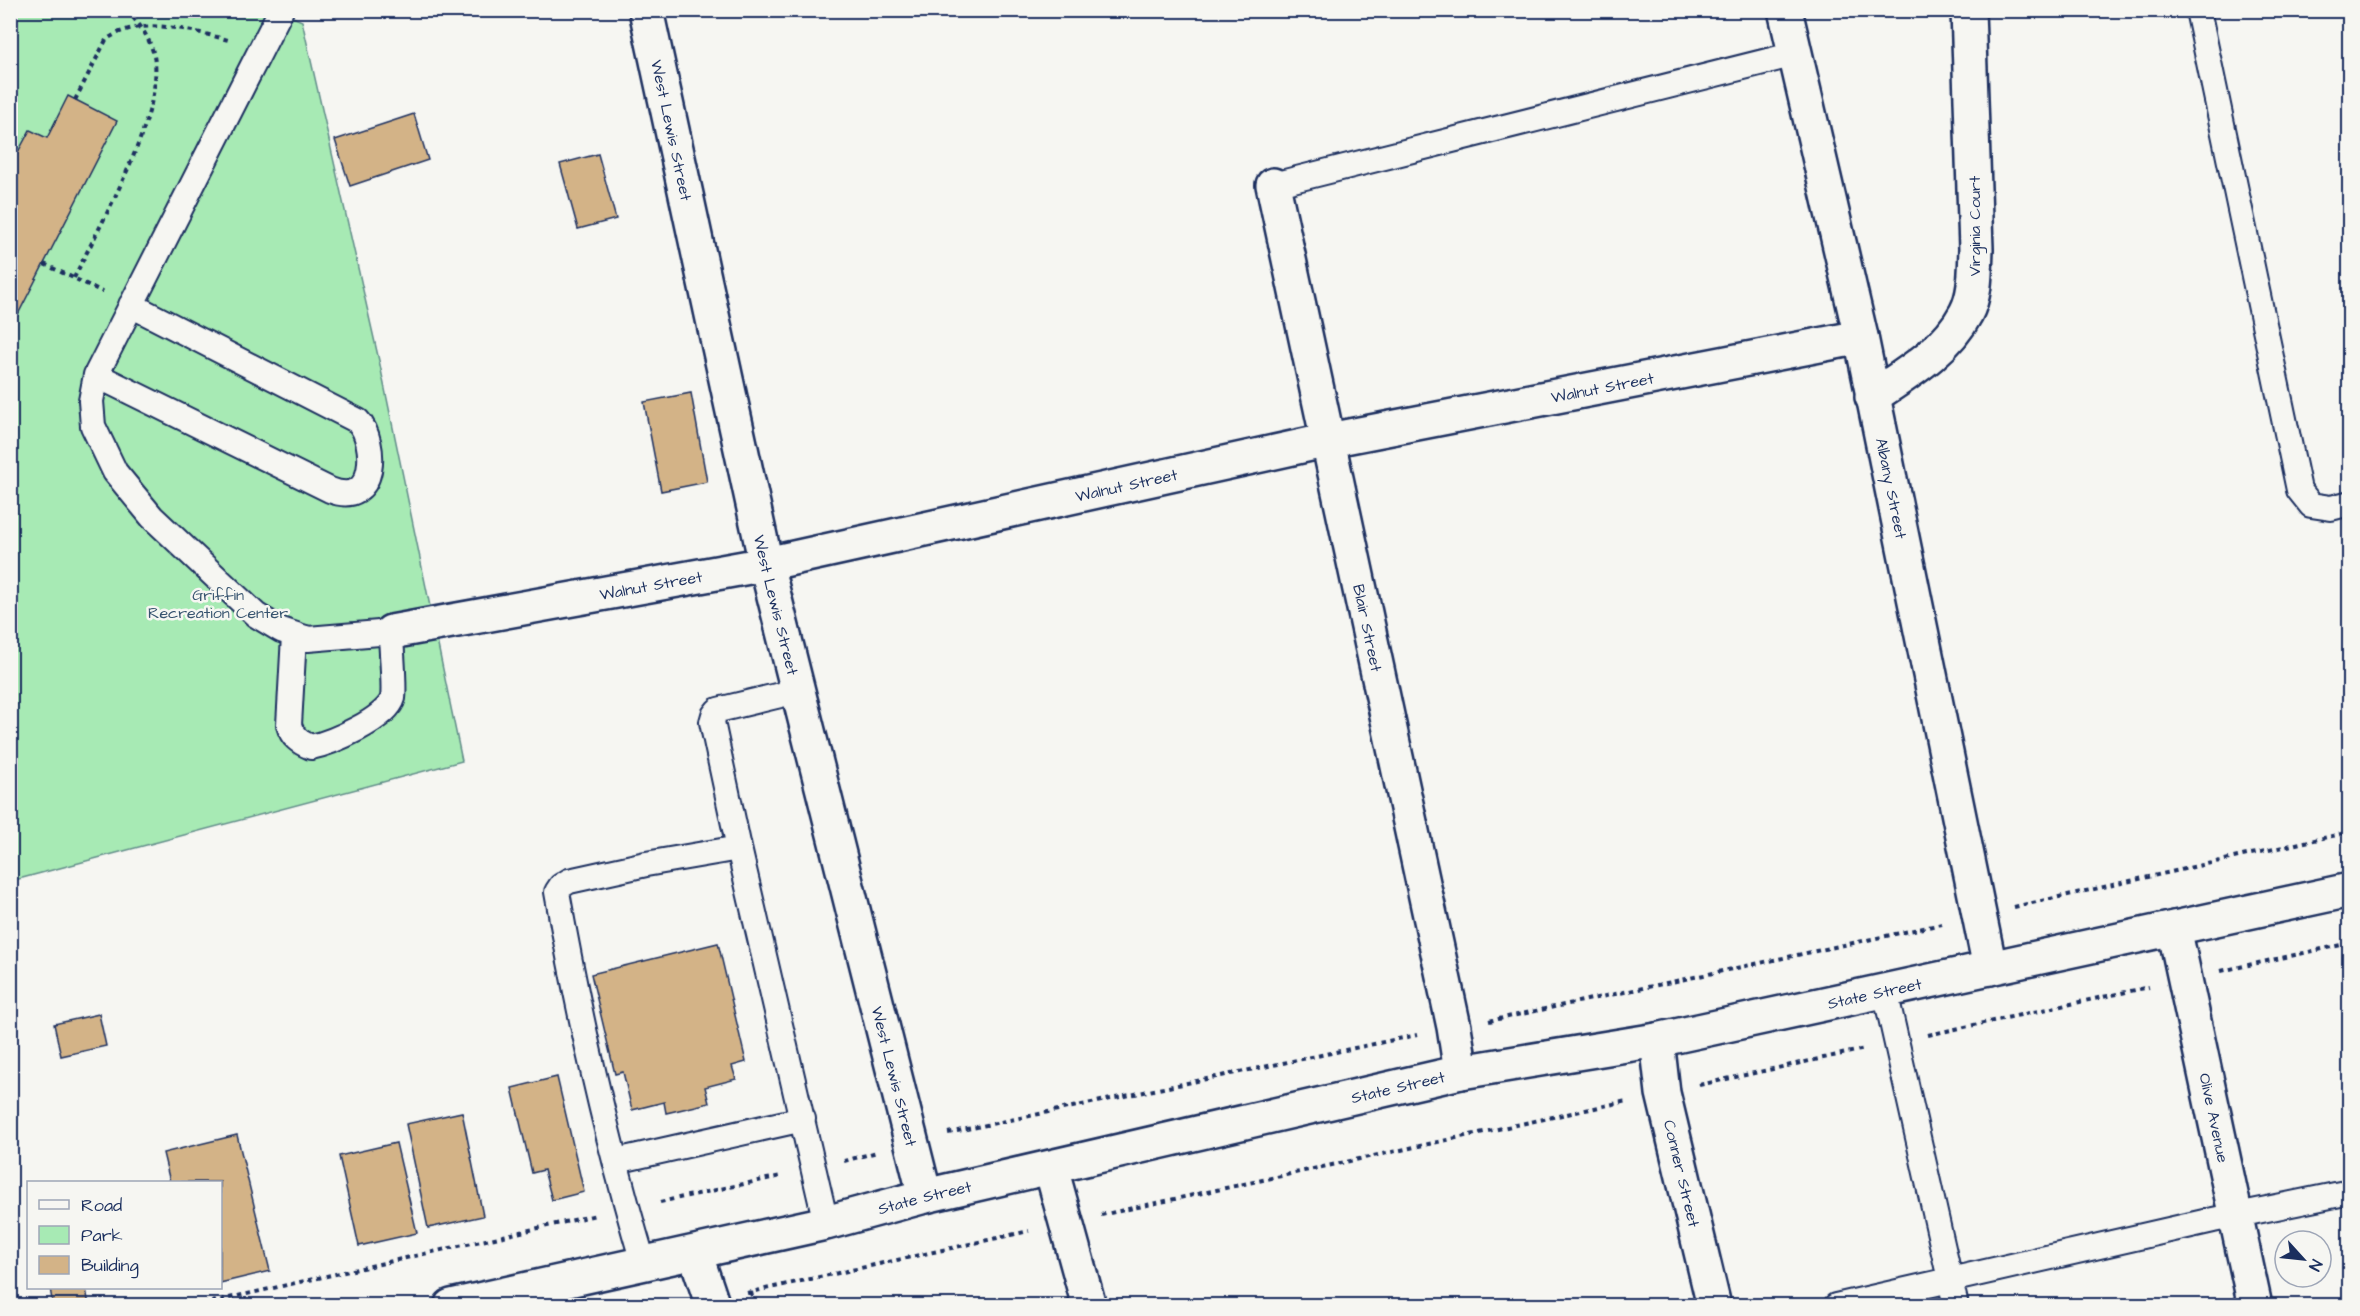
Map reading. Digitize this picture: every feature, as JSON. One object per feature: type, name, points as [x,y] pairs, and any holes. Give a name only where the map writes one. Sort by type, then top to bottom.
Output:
[{"type":"street","name":"West Lewis Street","points":[[646,10],[766,564],[925,1196]]},
{"type":"street","name":"Albany Street","points":[[1785,10],[1861,337],[1990,968]]},
{"type":"street","name":"Virginia Court","points":[[1872,397],[1927,360],[1953,332],[1967,312],[1975,282],[1976,249],[1968,10]]},
{"type":"street","name":"Blair Street","points":[[1274,185],[1454,1027],[1461,1072]]},
{"type":"street","name":"Walnut Street","points":[[391,632],[766,564],[1329,440],[1861,337]]},
{"type":"street","name":"State Street","points":[[451,1305],[826,1223],[925,1196],[1461,1072],[1657,1040],[2349,890]]},
{"type":"street","name":"Olive Avenue","points":[[2174,928],[2255,1305]]},
{"type":"street","name":"Conner Street","points":[[1657,1040],[1663,1093],[1714,1305]]},
{"type":"street","points":[[1051,1168],[1089,1305]]},
{"type":"street","points":[[695,1253],[712,1303]]},
{"type":"lane","points":[[281,10],[96,375],[92,401],[93,426],[114,472],[152,517],[267,624],[294,636],[308,639],[391,632],[393,698],[381,715],[322,745],[311,747],[291,734],[289,725],[294,636]]},
{"type":"lane","points":[[2198,10],[2299,490],[2311,505],[2331,508],[2349,503]]},
{"type":"lane","points":[[1274,185],[1795,54]]},
{"type":"lane","points":[[96,375],[330,490],[342,495],[354,494],[363,487],[368,474],[369,450],[365,429],[358,421],[131,305]]},
{"type":"lane","points":[[797,691],[718,710],[712,722],[826,1223]]},
{"type":"lane","points":[[643,1262],[627,1208],[571,968],[557,892],[569,881],[646,864],[739,848]]},
{"type":"lane","points":[[1885,991],[1956,1305]]},
{"type":"lane","points":[[616,1161],[803,1119]]},
{"type":"lane","points":[[1836,1305],[2236,1215],[2349,1192]]},
{"type":"path","points":[[74,278],[130,165],[153,97],[154,57],[142,28],[125,10]]},
{"type":"path","points":[[75,100],[106,40],[114,34],[156,26],[201,33],[260,52]]},
{"type":"path","points":[[44,264],[131,305]]},
{"type":"path","points":[[194,1305],[627,1208],[814,1169],[989,1124],[1979,915],[2349,832]]},
{"type":"path","points":[[712,1303],[751,1292],[2349,943]]},
{"type":"path","points":[[751,1292],[754,1305]]},
{"type":"green space","name":"Griffin Recreation Center","points":[[11,11],[279,11],[302,21],[380,365],[462,761],[11,881]]},
{"type":"building","points":[[68,96],[117,121],[10,330],[10,167],[30,130],[47,138]]},
{"type":"building","points":[[414,114],[428,160],[350,186],[335,140]]},
{"type":"building","points":[[598,154],[616,219],[578,229],[560,164]]},
{"type":"building","points":[[691,393],[707,482],[661,491],[644,402]]},
{"type":"building","points":[[718,943],[746,1062],[732,1066],[736,1079],[705,1087],[709,1103],[666,1113],[664,1102],[632,1110],[623,1072],[615,1074],[591,974]]},
{"type":"building","points":[[99,1014],[106,1046],[61,1056],[54,1024]]},
{"type":"building","points":[[557,1077],[584,1192],[552,1200],[544,1170],[532,1173],[512,1088]]},
{"type":"building","points":[[462,1112],[483,1216],[428,1228],[406,1124]]},
{"type":"building","points":[[237,1135],[270,1271],[222,1283],[222,1181],[170,1181],[163,1153]]},
{"type":"building","points":[[396,1143],[417,1233],[359,1246],[339,1156]]},
{"type":"building","points":[[50,1289],[86,1289],[89,1306],[53,1306]]}]
